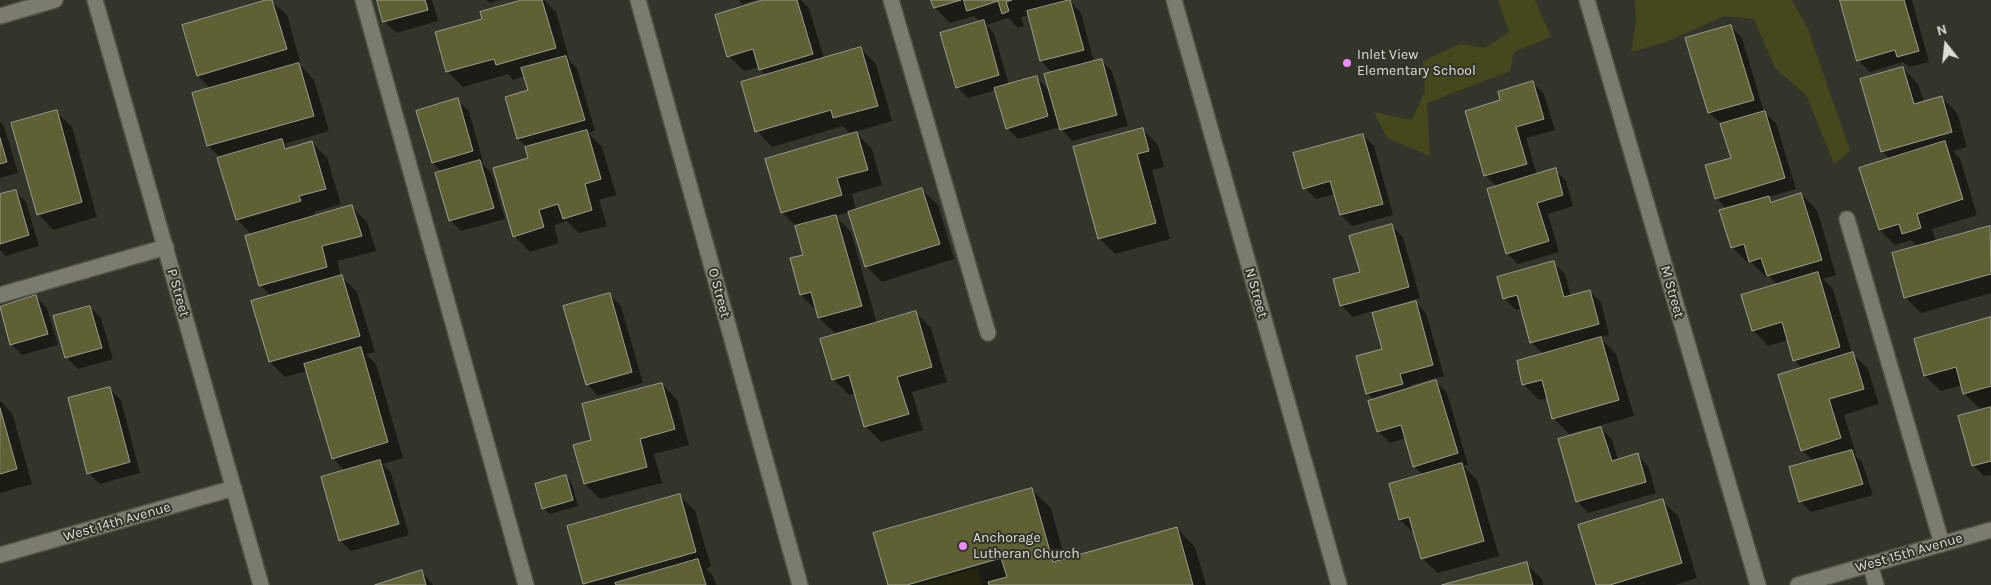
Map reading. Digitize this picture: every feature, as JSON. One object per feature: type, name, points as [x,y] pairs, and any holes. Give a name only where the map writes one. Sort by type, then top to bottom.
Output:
[{"type":"street","points":[[0,16],[55,0]]},
{"type":"street","name":"P Street","points":[[95,0],[262,585]]},
{"type":"street","points":[[362,0],[526,585]]},
{"type":"street","name":"O Street","points":[[638,0],[800,585]]},
{"type":"street","points":[[891,0],[988,334]]},
{"type":"street","name":"N Street","points":[[1174,0],[1339,585]]},
{"type":"street","name":"M Street","points":[[1586,0],[1758,585]]},
{"type":"street","points":[[1847,219],[1942,544]]},
{"type":"street","points":[[0,295],[166,247]]},
{"type":"street","name":"West 14th Avenue","points":[[0,555],[234,488]]},
{"type":"street","name":"West 15th Avenue","points":[[1798,585],[1991,530]]},
{"type":"street","points":[[1870,564],[1876,585]]},
{"type":"shaded area","points":[[1498,0],[1535,0],[1551,37],[1514,52],[1510,71],[1427,103],[1430,156],[1387,138],[1374,112],[1412,120],[1425,91],[1423,61],[1460,44],[1485,48],[1509,32]]},
{"type":"shaded area","points":[[1635,0],[1792,0],[1808,29],[1850,151],[1834,164],[1806,95],[1775,68],[1754,19],[1724,16],[1666,42],[1631,52],[1636,22]]},
{"type":"shaded area","points":[[977,568],[982,585],[918,585]]},
{"type":"building","points":[[266,0],[272,0],[287,49],[197,76],[182,25]]},
{"type":"building","points":[[377,0],[425,0],[428,10],[383,22]]},
{"type":"building","points":[[522,0],[542,0],[556,48],[496,65],[494,59],[446,72],[435,32],[482,19],[480,12]]},
{"type":"building","points":[[763,0],[797,0],[813,54],[759,70],[753,49],[727,57],[715,15]]},
{"type":"building","points":[[931,0],[961,0],[934,8]]},
{"type":"building","points":[[964,0],[1012,0],[1006,2],[1009,11],[1002,14],[998,1],[967,11]]},
{"type":"building","points":[[1070,0],[1084,50],[1040,61],[1027,11]]},
{"type":"building","points":[[1840,0],[1904,0],[1919,51],[1897,57],[1895,50],[1857,61]]},
{"type":"building","points":[[984,20],[999,75],[956,88],[940,33]]},
{"type":"building","points":[[1731,25],[1754,100],[1708,113],[1685,38]]},
{"type":"building","points":[[861,47],[878,106],[833,118],[831,110],[755,132],[741,82]]},
{"type":"building","points":[[566,56],[585,120],[517,139],[505,97],[528,90],[521,68]]},
{"type":"building","points":[[1102,59],[1117,115],[1060,130],[1044,74]]},
{"type":"building","points":[[299,63],[314,116],[207,146],[192,93]]},
{"type":"building","points":[[1903,67],[1914,104],[1942,96],[1952,132],[1881,152],[1860,79]]},
{"type":"building","points":[[1037,76],[1048,116],[1006,129],[994,88]]},
{"type":"building","points":[[1533,81],[1544,119],[1516,127],[1527,164],[1484,176],[1465,111],[1500,100],[1498,92]]},
{"type":"building","points":[[458,98],[473,151],[432,163],[416,111]]},
{"type":"building","points":[[57,110],[82,202],[37,215],[11,123]]},
{"type":"building","points":[[1765,111],[1785,178],[1715,199],[1705,165],[1731,158],[1720,124]]},
{"type":"building","points":[[1143,128],[1149,151],[1137,154],[1156,223],[1098,239],[1073,147]]},
{"type":"building","points":[[587,130],[601,179],[585,184],[592,210],[563,219],[558,204],[539,210],[544,227],[513,237],[493,168],[528,158],[525,147]]},
{"type":"building","points":[[857,132],[868,170],[837,178],[842,195],[781,213],[765,159]]},
{"type":"building","points":[[1363,134],[1383,204],[1340,215],[1330,181],[1303,189],[1293,153]]},
{"type":"building","points":[[0,138],[7,162],[0,164]]},
{"type":"building","points":[[282,139],[285,149],[312,141],[326,189],[299,196],[301,201],[236,220],[217,158]]},
{"type":"building","points":[[1945,141],[1963,199],[1917,214],[1921,228],[1902,234],[1899,224],[1879,230],[1859,168]]},
{"type":"building","points":[[480,160],[494,208],[449,221],[435,173]]},
{"type":"building","points":[[1556,168],[1563,195],[1537,203],[1549,241],[1506,254],[1487,189]]},
{"type":"building","points":[[922,188],[940,244],[865,267],[848,212]]},
{"type":"building","points":[[16,190],[29,235],[0,244],[0,194]]},
{"type":"building","points":[[1801,193],[1822,260],[1767,276],[1761,258],[1749,262],[1744,244],[1731,248],[1719,210],[1769,196],[1771,202]]},
{"type":"building","points":[[352,205],[362,236],[322,246],[327,267],[259,286],[245,236]]},
{"type":"building","points":[[836,215],[862,306],[818,318],[811,292],[800,295],[790,258],[803,255],[795,226]]},
{"type":"building","points":[[1392,224],[1409,287],[1340,306],[1333,279],[1360,272],[1349,236]]},
{"type":"building","points":[[1990,226],[1991,274],[1904,298],[1892,253]]},
{"type":"building","points":[[1554,261],[1564,297],[1590,290],[1599,324],[1530,343],[1517,295],[1503,299],[1497,277]]},
{"type":"building","points":[[1818,272],[1840,347],[1793,361],[1782,322],[1752,331],[1741,295]]},
{"type":"building","points":[[342,275],[360,336],[269,362],[251,301]]},
{"type":"building","points":[[610,293],[632,372],[586,385],[563,306]]},
{"type":"building","points":[[36,295],[48,334],[10,345],[0,307]]},
{"type":"building","points":[[1416,301],[1433,365],[1400,374],[1403,384],[1366,394],[1356,356],[1382,349],[1372,313]]},
{"type":"building","points":[[90,306],[102,348],[65,358],[53,316]]},
{"type":"building","points":[[916,311],[932,367],[897,377],[909,414],[864,427],[849,375],[832,380],[820,339]]},
{"type":"building","points":[[1991,317],[1991,386],[1963,394],[1956,367],[1924,376],[1914,339]]},
{"type":"building","points":[[1601,337],[1619,400],[1552,419],[1542,380],[1522,385],[1517,361]]},
{"type":"building","points":[[361,347],[388,442],[332,459],[304,364]]},
{"type":"building","points":[[1853,352],[1864,389],[1829,399],[1841,438],[1801,451],[1778,375]]},
{"type":"building","points":[[1436,380],[1458,453],[1413,467],[1401,425],[1377,432],[1368,401]]},
{"type":"building","points":[[662,383],[675,429],[640,439],[647,467],[584,484],[573,445],[591,440],[582,404]]},
{"type":"building","points":[[110,387],[130,462],[87,474],[68,398]]},
{"type":"building","points":[[1991,407],[1991,461],[1972,466],[1958,416]]},
{"type":"building","points":[[0,408],[17,469],[0,474]]},
{"type":"building","points":[[1601,427],[1612,461],[1638,453],[1646,482],[1576,502],[1558,439]]},
{"type":"building","points":[[1852,450],[1863,484],[1799,502],[1789,467]]},
{"type":"building","points":[[380,460],[399,524],[339,541],[321,477]]},
{"type":"building","points":[[1462,463],[1484,541],[1421,559],[1409,517],[1399,520],[1389,484]]},
{"type":"building","points":[[566,475],[573,500],[542,509],[535,484]]},
{"type":"building","name":"Anchorage Lutheran Church","points":[[1032,488],[1053,562],[1177,527],[1193,585],[989,585],[988,582],[1007,577],[1001,558],[907,585],[888,585],[873,533]]},
{"type":"building","points":[[680,494],[696,552],[583,584],[567,526]]},
{"type":"building","points":[[1663,499],[1682,563],[1610,585],[1596,585],[1578,525]]},
{"type":"building","points":[[698,559],[706,585],[616,585],[615,583]]},
{"type":"building","points":[[1527,562],[1533,585],[1442,585]]},
{"type":"building","points":[[422,570],[426,585],[375,585]]},
{"type":"place","name":"Inlet View Elementary School","points":[[1347,63]]},
{"type":"place","name":"Anchorage Lutheran Church","points":[[963,546]]}]
